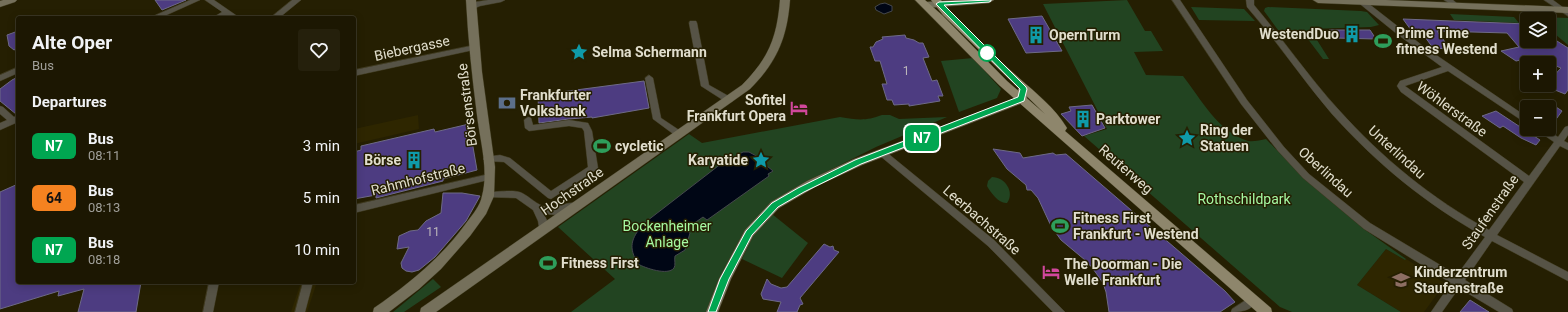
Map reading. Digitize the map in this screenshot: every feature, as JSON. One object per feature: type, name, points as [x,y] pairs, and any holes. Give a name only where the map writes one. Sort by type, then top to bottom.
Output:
[{"type":"main road","points":[[0,4],[12,0]]},
{"type":"main road","name":"Hochstraße","points":[[426,312],[729,100],[753,80],[768,62],[778,44],[784,15],[785,0]]},
{"type":"main road","points":[[923,3],[989,0]]},
{"type":"main road","points":[[1318,0],[1452,2],[1566,11]]},
{"type":"main road","points":[[938,2],[1023,94]]},
{"type":"main road","points":[[923,3],[936,14],[1003,83],[1023,94]]},
{"type":"main road","name":"Börsenstraße","points":[[471,4],[488,159],[488,195]]},
{"type":"main road","points":[[712,312],[725,279],[749,233],[771,209],[791,195],[811,184],[858,162],[1023,94]]},
{"type":"main road","name":"Reuterweg","points":[[1023,94],[1073,144],[1266,312]]},
{"type":"main road","points":[[379,312],[417,285],[451,251],[473,223],[486,202],[488,195]]},
{"type":"street","points":[[158,16],[196,0]]},
{"type":"street","points":[[209,0],[232,16]]},
{"type":"street","points":[[277,16],[297,0]]},
{"type":"street","points":[[471,4],[501,0]]},
{"type":"street","name":"Oberlindau","points":[[1176,0],[1244,102],[1281,149],[1306,176],[1367,226],[1508,312]]},
{"type":"street","name":"Unterlindau","points":[[1250,0],[1250,5],[1328,103],[1383,160],[1422,192],[1491,235],[1568,276]]},
{"type":"street","points":[[1548,0],[1566,11]]},
{"type":"street","points":[[1360,1],[1392,27],[1448,68],[1520,116]]},
{"type":"street","points":[[220,16],[227,13]]},
{"type":"street","points":[[693,24],[705,86],[729,100]]},
{"type":"street","name":"Biebergasse","points":[[356,73],[475,47]]},
{"type":"street","name":"Wöhlerstraße","points":[[1448,68],[1403,83],[1401,86],[1404,90],[1529,181]]},
{"type":"street","points":[[0,78],[16,71]]},
{"type":"street","points":[[649,78],[657,119],[679,134]]},
{"type":"street","points":[[0,109],[16,119]]},
{"type":"street","points":[[0,127],[16,119]]},
{"type":"street","name":"Börsenstraße","points":[[488,159],[500,158],[507,160],[551,196],[593,168],[588,131],[585,125],[569,123],[529,124]]},
{"type":"street","name":"Staufenstraße","points":[[1436,312],[1529,181],[1568,129]]},
{"type":"street","points":[[1549,136],[1568,147]]},
{"type":"street","name":"Leerbachstraße","points":[[882,153],[991,243],[1060,312]]},
{"type":"street","name":"Rahmhofstraße","points":[[356,209],[489,176]]},
{"type":"street","points":[[488,195],[518,195],[537,208],[548,212],[570,208],[582,202]]},
{"type":"street","points":[[537,208],[543,221],[543,230]]},
{"type":"street","points":[[208,312],[214,284]]},
{"type":"street","points":[[300,312],[307,284]]},
{"type":"street","points":[[1236,312],[1252,300]]},
{"type":"shaded area","points":[[885,3],[892,6],[892,11],[884,14],[876,10],[875,7]]},
{"type":"shaded area","points":[[418,115],[419,129],[356,144],[356,129]]},
{"type":"shaded area","points":[[743,152],[749,152],[762,159],[761,161],[773,171],[768,174],[769,176],[707,220],[703,217],[686,229],[690,233],[685,250],[675,256],[674,268],[667,271],[662,271],[638,264],[633,253],[632,243],[643,224],[722,163]]},
{"type":"shaded area","name":"Kinderzentrum Staufenstraße","points":[[1386,249],[1405,260],[1406,259],[1443,282],[1443,286],[1424,312],[1401,312],[1357,285]]},
{"type":"shaded area","points":[[300,284],[316,284],[307,312],[291,312]]},
{"type":"green space","name":"Rothschildpark","points":[[1127,0],[1145,31],[1151,31],[1163,51],[1134,52],[1146,75],[1183,76],[1219,123],[1237,137],[1248,141],[1266,139],[1307,181],[1364,229],[1406,259],[1405,260],[1386,249],[1357,285],[1401,312],[1292,312],[1280,307],[1084,136],[1107,129],[1043,4]]},
{"type":"green space","points":[[1191,7],[1244,9],[1255,21],[1199,20]]},
{"type":"green space","points":[[1265,8],[1361,11],[1367,12],[1379,25],[1371,27],[1310,29],[1329,59],[1323,59],[1301,30],[1278,30],[1264,11]]},
{"type":"green space","points":[[1450,14],[1514,17],[1519,23],[1454,20]]},
{"type":"green space","points":[[1556,18],[1568,18],[1568,45],[1556,35]]},
{"type":"green space","points":[[973,58],[1001,89],[997,98],[959,112],[941,61]]},
{"type":"green space","name":"Bockenheimer Anlage","points":[[890,115],[899,119],[947,117],[876,147],[808,181],[772,204],[708,312],[571,312],[615,279],[558,227],[689,134],[702,143],[840,117],[862,119]]},
{"type":"green space","points":[[992,177],[1005,182],[1010,194],[1007,203],[998,200],[987,186],[988,181]]},
{"type":"green space","points":[[772,214],[808,243],[782,278],[742,259],[753,235]]},
{"type":"green space","points":[[433,279],[441,287],[404,312],[393,312]]},
{"type":"building","points":[[155,0],[186,0],[162,10]]},
{"type":"building","name":"OpernTurm","points":[[1042,16],[1062,51],[1026,53],[1008,19]]},
{"type":"building","points":[[1403,19],[1520,24],[1520,48],[1556,48],[1556,40],[1568,48],[1568,90],[1565,94],[1556,90],[1556,73],[1561,68],[1556,66],[1556,56],[1520,56],[1520,60],[1516,61],[1501,51],[1519,47],[1507,33],[1437,31],[1450,49],[1433,48],[1420,30],[1411,30]]},
{"type":"building","name":"WestendDuo","points":[[1329,30],[1370,30],[1376,39],[1334,38]]},
{"type":"building","points":[[16,32],[16,49],[14,50],[9,46],[7,35]]},
{"type":"building","points":[[905,35],[906,38],[923,43],[929,57],[923,58],[932,81],[937,80],[943,96],[938,96],[940,101],[909,106],[909,104],[894,105],[892,100],[887,100],[882,84],[887,84],[880,61],[875,61],[870,47],[873,47],[876,42],[883,39],[882,37]]},
{"type":"building","points":[[16,78],[16,114],[0,101],[0,89]]},
{"type":"building","points":[[644,81],[649,108],[592,118],[539,123],[538,95]]},
{"type":"building","name":"Parktower","points":[[1092,105],[1105,128],[1082,136],[1061,114],[1071,111],[1069,107]]},
{"type":"building","points":[[1556,107],[1562,111],[1556,119]]},
{"type":"building","points":[[1496,111],[1520,127],[1520,136],[1534,136],[1540,140],[1536,145],[1521,138],[1503,126],[1500,128],[1482,116]]},
{"type":"building","name":"Börse","points":[[469,124],[477,170],[443,179],[443,181],[376,198],[376,195],[356,199],[356,151],[361,150],[361,146],[434,129],[435,132]]},
{"type":"building","points":[[993,149],[1020,153],[1023,158],[1053,153],[1056,155],[1066,154],[1225,291],[1235,302],[1220,312],[1109,312],[1103,283],[1096,273],[1090,265],[1085,264],[1085,260],[1061,240],[1051,226],[1038,198],[1031,190],[1027,190],[1026,185],[1007,169]]},
{"type":"building","points":[[16,185],[16,284],[141,284],[136,312],[78,312],[84,289],[58,296],[59,291],[0,309],[0,192]]},
{"type":"building","points":[[443,193],[462,193],[480,196],[466,221],[435,257],[419,270],[412,272],[406,271],[402,268],[401,263],[409,247],[397,249],[399,236],[410,231],[418,230],[426,221],[441,213]]},
{"type":"building","points":[[824,244],[830,247],[833,246],[834,250],[839,252],[800,298],[803,304],[800,305],[797,312],[777,312],[781,302],[763,299],[761,294],[767,279],[771,284],[781,288],[787,287]]},
{"type":"building","points":[[1470,300],[1489,312],[1460,312]]},
{"type":"bus line","name":"N7","points":[[712,312],[725,279],[749,233],[775,205],[811,184],[858,162],[1022,99],[1024,89],[939,4],[989,0]]},
{"type":"place","name":"WestendDuo","points":[[1352,34]]},
{"type":"place","name":"OpernTurm","points":[[1036,35]]},
{"type":"place","name":"Prime Time fitness Westend","points":[[1383,41]]},
{"type":"place","name":"Selma Schermann","points":[[579,52]]},
{"type":"place","name":"Frankfurter Volksbank","points":[[507,103]]},
{"type":"place","name":"Sofitel Frankfurt Opera","points":[[799,108]]},
{"type":"place","name":"Parktower","points":[[1083,119]]},
{"type":"place","name":"Ring der Statuen","points":[[1187,138]]},
{"type":"place","name":"cycletic","points":[[602,146]]},
{"type":"place","name":"Börse","points":[[414,160]]},
{"type":"place","name":"Karyatide","points":[[761,160]]},
{"type":"place","name":"Fitness First Frankfurt - Westend","points":[[1060,226]]},
{"type":"place","name":"Fitness First","points":[[548,263]]},
{"type":"place","name":"The Doorman - Die Welle Frankfurt","points":[[1051,272]]},
{"type":"place","name":"Kinderzentrum Staufenstraße","points":[[1401,280]]}]
